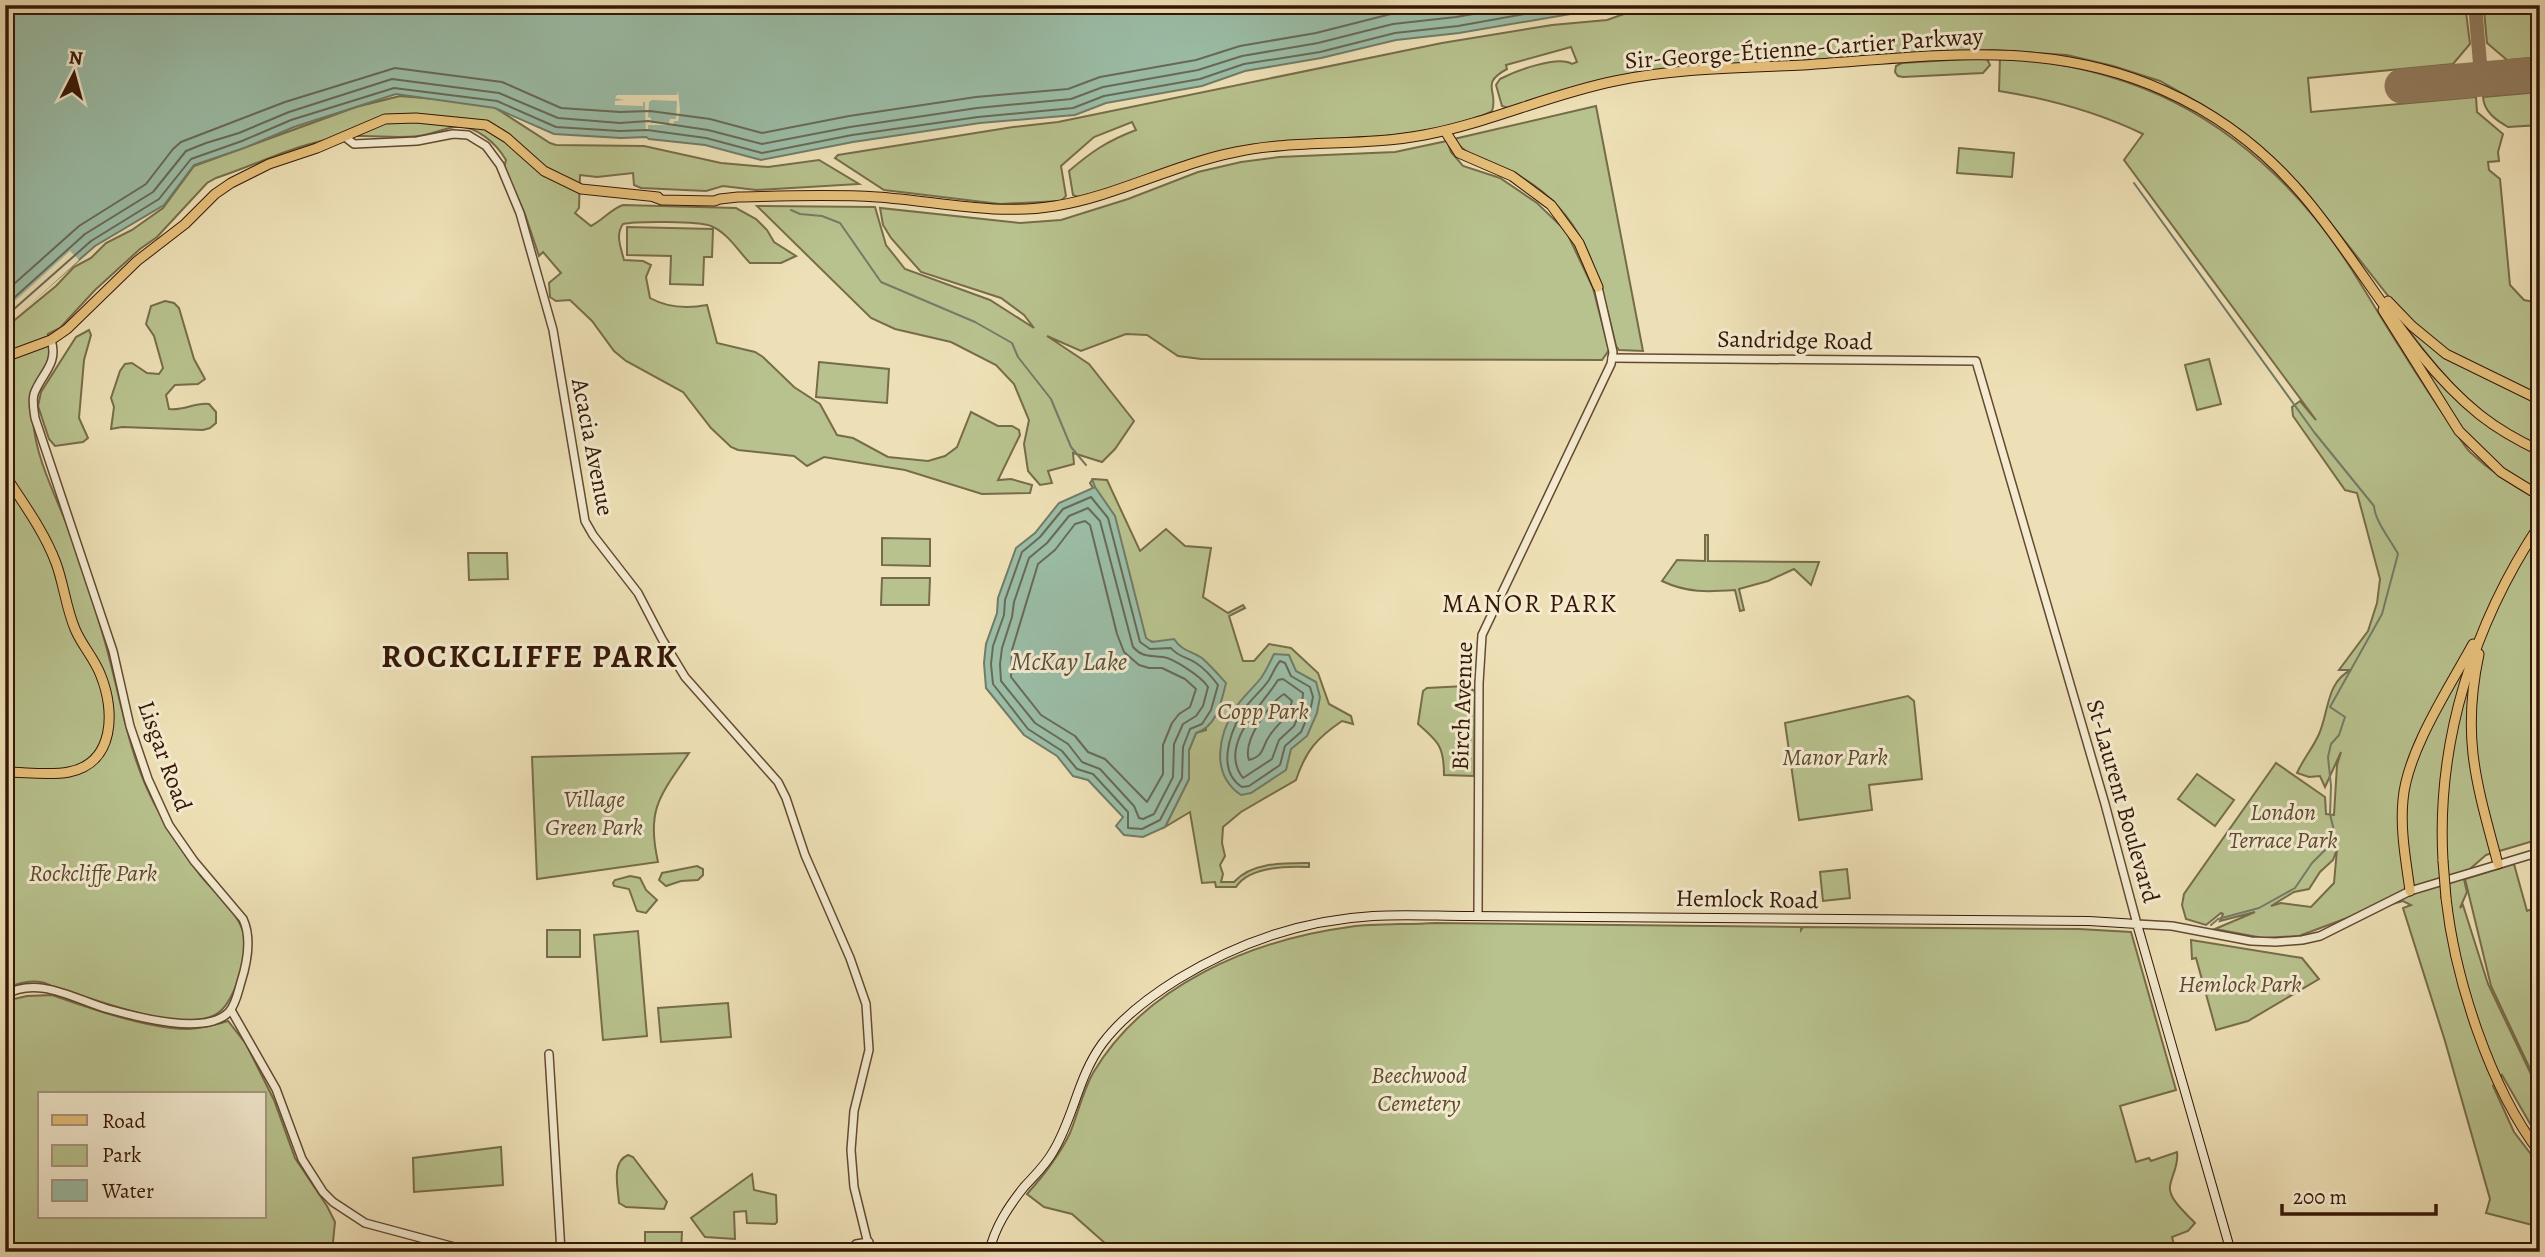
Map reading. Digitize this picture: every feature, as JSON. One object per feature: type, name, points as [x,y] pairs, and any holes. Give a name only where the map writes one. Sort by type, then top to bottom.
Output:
[{"type":"main road","name":"Sir-George-Étienne-Cartier Parkway","points":[[5,357],[51,340],[67,329],[137,261],[172,234],[217,185],[248,168],[268,164],[345,137],[375,122],[393,118],[471,121],[494,128],[544,171],[581,189],[662,200],[699,201],[863,196],[1000,211],[1050,207],[1099,196],[1190,163],[1237,151],[1274,146],[1378,141],[1445,131],[1586,88],[1656,74],[1992,54],[2067,59],[2100,66],[2147,82],[2230,128],[2256,148],[2298,189],[2397,322],[2452,389],[2500,430],[2540,452]]},
{"type":"main road","points":[[1445,131],[1459,153],[1512,176],[1550,205],[1579,243],[1598,287]]},
{"type":"main road","points":[[2361,272],[2412,326],[2446,354],[2540,400]]},
{"type":"main road","points":[[2361,272],[2459,431],[2501,472],[2540,496]]},
{"type":"main road","points":[[5,475],[34,519],[55,561],[76,631],[101,675],[109,720],[106,745],[91,763],[81,769],[65,773],[5,772]]},
{"type":"main road","points":[[2410,891],[2402,820],[2408,773],[2418,747],[2519,557],[2540,524]]},
{"type":"main road","points":[[2506,583],[2540,534]]},
{"type":"main road","points":[[2491,612],[2466,676],[2454,725],[2443,806],[2446,898],[2456,955],[2473,1015],[2507,1099],[2540,1153]]},
{"type":"main road","points":[[2491,612],[2473,683],[2470,734],[2478,793],[2498,864]]},
{"type":"main road","name":"Hemlock Road","points":[[989,1252],[992,1238],[1006,1211],[1048,1160],[1063,1133],[1082,1078],[1113,1029],[1144,1002],[1201,965],[1242,946],[1285,931],[1319,923],[1373,916],[2089,921],[2137,924]]},
{"type":"main road","name":"St-Laurent Boulevard","points":[[2137,924],[2231,1252]]},
{"type":"street","name":"Acacia Avenue","points":[[345,137],[354,144],[417,141],[453,134],[468,135],[486,146],[500,165],[509,184],[531,248],[553,330],[585,521],[593,536],[638,593],[663,642],[685,677],[778,782],[805,855],[858,979],[867,1015],[869,1050],[853,1114],[851,1150],[856,1195],[870,1252]]},
{"type":"street","points":[[1598,287],[1612,358]]},
{"type":"street","name":"Lisgar Road","points":[[51,340],[54,355],[34,394],[35,418],[110,643],[148,779],[169,825],[194,861],[238,912],[246,926],[248,945],[244,973],[231,1010]]},
{"type":"street","name":"Sandridge Road","points":[[1612,358],[1976,361]]},
{"type":"street","name":"Birch Avenue","points":[[1478,916],[1479,683],[1482,635],[1612,358]]},
{"type":"street","name":"St-Laurent Boulevard","points":[[1976,361],[2105,804],[2137,924]]},
{"type":"street","name":"Hemlock Road","points":[[2137,924],[2172,926],[2252,941],[2302,940],[2320,936],[2410,891],[2540,852]]},
{"type":"street","points":[[5,995],[14,990],[50,989],[109,1009],[187,1024],[208,1023],[223,1017],[231,1010],[276,1089],[298,1151],[328,1197],[357,1220],[473,1252]]},
{"type":"street","points":[[549,1054],[561,1252]]},
{"type":"street","points":[[849,1252],[856,1244],[869,1242]]},
{"type":"green space","points":[[1714,5],[2301,5],[2302,8],[2328,5],[2459,5],[2466,12],[2470,44],[2453,64],[2308,78],[2311,112],[2476,97],[2477,112],[2503,134],[2498,152],[2499,161],[2488,162],[2489,170],[2500,179],[2510,285],[2524,300],[2540,303],[2540,398],[2458,360],[2425,335],[2393,302],[2302,187],[2249,137],[2203,105],[2160,81],[2067,55],[1992,50],[1689,68],[1508,108],[1502,106],[1496,85],[1500,79],[1547,63],[1577,62],[1571,47],[1506,65],[1507,69],[1494,79],[1492,84],[1492,111],[1462,122],[1406,134],[1292,141],[1235,148],[1098,192],[1078,197],[1073,195],[1069,171],[1116,138],[1136,130],[1132,122],[1094,137],[1061,166],[1066,196],[1061,201],[1000,204],[884,190],[835,158],[838,155],[1058,122],[1442,43],[1552,25],[1607,20],[1641,8],[1659,6],[1689,9]]},
{"type":"green space","points":[[2488,5],[2540,5],[2540,57],[2507,60],[2487,43],[2484,10]]},
{"type":"green space","name":"London Terrace Park","points":[[2000,57],[2048,63],[2093,72],[2135,85],[2213,124],[2282,182],[2327,233],[2467,449],[2504,479],[2540,500],[2540,839],[2486,855],[2463,875],[2467,892],[2460,908],[2463,905],[2488,984],[2540,1093],[2540,1141],[2502,1075],[2493,1086],[2514,1132],[2540,1166],[2540,1227],[2486,1213],[2490,1199],[2445,1041],[2403,908],[2411,905],[2403,901],[2363,912],[2299,936],[2263,938],[2215,929],[2255,912],[2220,921],[2223,914],[2221,913],[2206,925],[2186,919],[2182,905],[2184,894],[2276,763],[2325,797],[2326,814],[2334,815],[2337,765],[2341,752],[2325,787],[2320,776],[2309,777],[2297,773],[2319,734],[2329,698],[2337,682],[2351,670],[2339,670],[2368,631],[2377,603],[2380,579],[2357,493],[2345,490],[2293,416],[2292,407],[2300,401],[2316,420],[2124,160],[2143,134],[2073,107],[1999,91]],"holes":[[[2337,849],[2334,883],[2311,907],[2281,903],[2271,906],[2294,892],[2309,889],[2320,872],[2333,860]]]},
{"type":"green space","points":[[1987,59],[1990,65],[1983,73],[1903,77],[1895,72],[1896,66],[1902,63]]},
{"type":"green space","points":[[2540,92],[2540,125],[2508,127],[2488,111],[2483,97]]},
{"type":"green space","name":"Rockcliffe Park","points":[[400,96],[494,107],[556,145],[644,146],[721,163],[768,167],[819,160],[859,184],[756,190],[723,186],[706,191],[641,188],[634,185],[633,173],[597,177],[580,175],[579,208],[575,213],[591,226],[623,205],[736,208],[756,219],[774,242],[796,256],[781,263],[750,263],[717,229],[694,223],[623,224],[619,242],[624,260],[643,261],[651,265],[646,277],[650,298],[677,307],[707,305],[717,343],[755,352],[763,357],[794,387],[820,404],[837,435],[853,438],[888,457],[928,461],[945,456],[957,447],[971,412],[998,426],[1012,426],[1019,430],[1020,435],[998,480],[1011,479],[1032,485],[1030,493],[982,494],[905,470],[824,457],[807,466],[794,456],[731,447],[711,428],[683,392],[626,361],[570,300],[556,301],[550,297],[549,283],[561,273],[543,252],[539,256],[525,214],[504,167],[506,160],[497,147],[478,132],[455,127],[409,137],[343,137],[294,149],[216,178],[207,183],[157,237],[95,290],[60,328],[48,334],[50,357],[34,389],[32,403],[39,453],[71,534],[94,604],[139,768],[154,803],[176,840],[241,926],[245,943],[242,966],[234,991],[222,1010],[199,1020],[180,1020],[135,1012],[41,982],[28,982],[5,988],[5,328],[56,286],[74,267],[91,258],[106,243],[132,230],[163,208],[194,166],[356,107]]},
{"type":"green space","points":[[1596,106],[1643,351],[1619,350],[1616,346],[1595,270],[1573,225],[1558,206],[1538,188],[1514,173],[1474,156],[1454,139]]},
{"type":"green space","points":[[1447,141],[1451,152],[1463,166],[1500,178],[1537,203],[1566,231],[1593,288],[1609,350],[1602,360],[1201,359],[1178,356],[1147,335],[1126,334],[1081,351],[1047,336],[1089,364],[1134,421],[1115,449],[1102,462],[1073,453],[1074,464],[1048,471],[1052,483],[1040,485],[1028,471],[1024,444],[1029,420],[1014,384],[996,365],[951,342],[895,329],[871,318],[757,206],[875,207],[886,245],[905,269],[990,300],[1034,328],[1024,315],[1001,298],[921,272],[891,238],[883,225],[880,208],[1020,223],[1061,220],[1128,199],[1198,172],[1241,162],[1279,157],[1395,152]]},
{"type":"green space","points":[[1959,148],[2014,153],[2012,177],[1957,173]]},
{"type":"green space","points":[[627,227],[713,229],[712,257],[704,257],[703,285],[670,284],[671,256],[627,255]]},
{"type":"green space","points":[[165,301],[174,303],[179,308],[194,359],[205,379],[198,384],[175,385],[166,395],[169,409],[209,404],[216,412],[216,423],[203,430],[122,427],[111,429],[114,407],[111,398],[125,364],[132,363],[147,373],[159,374],[163,368],[154,336],[146,324],[151,306]]},
{"type":"green space","points":[[2399,317],[2421,339],[2540,403],[2540,447],[2497,423],[2478,408],[2428,356]]},
{"type":"green space","points":[[89,330],[91,335],[84,360],[79,418],[88,438],[83,442],[55,446],[49,439],[38,406],[41,392],[76,337]]},
{"type":"green space","points":[[2404,339],[2510,440],[2540,455],[2540,493],[2511,477],[2460,430]]},
{"type":"green space","points":[[2209,359],[2221,404],[2197,410],[2185,365]]},
{"type":"green space","points":[[819,362],[889,369],[887,403],[816,397]]},
{"type":"green space","name":"Copp Park","points":[[1093,479],[1107,480],[1140,551],[1166,529],[1185,546],[1211,548],[1203,597],[1228,613],[1243,605],[1245,608],[1229,616],[1243,661],[1254,661],[1269,644],[1291,648],[1318,673],[1329,704],[1351,716],[1353,724],[1342,721],[1313,746],[1296,780],[1241,812],[1223,827],[1225,856],[1220,865],[1223,874],[1221,882],[1234,882],[1241,875],[1269,865],[1309,863],[1309,867],[1259,871],[1242,880],[1236,887],[1216,887],[1215,882],[1202,883],[1190,812],[1165,827],[1189,779],[1189,750],[1196,733],[1206,730],[1198,656],[1180,648],[1141,639],[1108,514],[1090,483]]},
{"type":"green space","points":[[1705,535],[1708,535],[1708,561],[1819,562],[1811,585],[1794,569],[1768,581],[1739,589],[1744,610],[1740,611],[1735,590],[1698,591],[1662,581],[1677,560],[1705,561]]},
{"type":"green space","points":[[882,538],[930,539],[930,566],[882,565]]},
{"type":"green space","points":[[468,553],[507,553],[508,579],[469,580]]},
{"type":"green space","points":[[882,578],[930,578],[929,605],[881,605]]},
{"type":"green space","points":[[1465,686],[1475,691],[1474,776],[1444,775],[1439,746],[1418,724],[1423,691],[1427,688]]},
{"type":"green space","name":"Manor Park","points":[[1908,696],[1914,701],[1922,779],[1869,785],[1872,810],[1799,820],[1785,723]]},
{"type":"green space","name":"Village Green Park","points":[[689,753],[658,804],[654,829],[658,862],[537,879],[532,757]]},
{"type":"green space","points":[[2197,774],[2234,800],[2215,826],[2178,799]]},
{"type":"green space","points":[[2514,864],[2527,911],[2540,906],[2540,1090],[2491,986],[2465,879]]},
{"type":"green space","points":[[697,866],[703,869],[703,875],[698,880],[681,881],[666,886],[659,880],[662,873]]},
{"type":"green space","points":[[1847,869],[1850,898],[1823,901],[1820,872]]},
{"type":"green space","points":[[630,876],[640,878],[646,890],[657,900],[646,913],[637,911],[629,889],[614,886],[615,880]]},
{"type":"green space","name":"Beechwood Cemetery","points":[[1435,923],[1801,927],[1801,930],[1803,927],[2079,929],[2131,932],[2176,1090],[2120,1106],[2136,1162],[2149,1158],[2151,1161],[2177,1152],[2170,1191],[2179,1206],[2195,1223],[2188,1231],[2172,1237],[2176,1252],[1115,1252],[1072,1214],[1044,1207],[1027,1194],[1061,1149],[1070,1133],[1089,1080],[1115,1042],[1141,1015],[1171,992],[1204,972],[1239,956],[1312,933],[1371,925]]},
{"type":"green space","points":[[547,930],[580,930],[580,957],[547,957]]},
{"type":"green space","points":[[638,931],[647,1036],[603,1040],[594,935]]},
{"type":"green space","name":"Hemlock Park","points":[[2191,940],[2302,958],[2319,979],[2248,1021],[2216,1030],[2196,958],[2192,959]]},
{"type":"green space","points":[[52,995],[118,1016],[170,1028],[196,1028],[228,1021],[246,1044],[274,1100],[295,1158],[335,1222],[332,1252],[5,1252],[5,1001],[27,996]]},
{"type":"green space","points":[[728,1003],[731,1037],[661,1042],[658,1008]]},
{"type":"green space","points":[[501,1147],[503,1185],[414,1192],[413,1158]]},
{"type":"green space","points":[[628,1155],[633,1157],[667,1202],[664,1209],[626,1207],[619,1203],[617,1169],[619,1163]]},
{"type":"green space","points":[[752,1174],[754,1190],[776,1195],[777,1222],[747,1223],[746,1211],[734,1212],[735,1239],[705,1237],[691,1218]]},
{"type":"green space","points":[[645,1232],[682,1232],[681,1252],[645,1252]]},
{"type":"water","points":[[14,5],[1623,5],[1459,33],[1396,40],[1321,58],[1245,71],[1202,86],[1106,103],[1075,115],[980,123],[853,142],[761,160],[705,145],[646,137],[554,134],[495,108],[396,94],[294,127],[194,165],[164,205],[95,246],[5,325],[5,17]]},
{"type":"water","name":"McKay Lake","points":[[1095,487],[1115,516],[1146,638],[1152,642],[1174,639],[1183,648],[1202,658],[1226,683],[1220,706],[1213,719],[1203,730],[1196,733],[1189,750],[1189,779],[1165,827],[1143,837],[1124,835],[1116,826],[1123,817],[1088,780],[1073,776],[1057,756],[1024,735],[986,688],[986,644],[997,613],[998,598],[1016,548],[1035,533],[1059,503]]},
{"type":"water","points":[[1274,654],[1289,655],[1296,671],[1316,682],[1320,697],[1317,713],[1307,736],[1291,749],[1286,770],[1251,793],[1241,795],[1225,776],[1221,765],[1221,742],[1236,707],[1261,678]]},
{"type":"pier","points":[[678,91],[678,121],[674,121],[673,125],[648,125],[648,130],[657,132],[646,131],[646,137],[645,102],[643,106],[615,105],[615,101],[624,100],[615,98],[617,95],[677,95]],"holes":[[[677,101],[676,119],[670,119],[669,123],[651,123],[651,118],[648,117],[649,102]]]},
{"type":"pier","points":[[70,251],[79,260],[13,320],[5,310]]},
{"type":"waterway","points":[[2134,183],[2314,432],[2374,506],[2380,524],[2398,554],[2382,614],[2330,707],[2345,717],[2339,735],[2331,744],[2328,757],[2330,814],[2334,831],[2329,846],[2312,863],[2295,888],[2259,908],[2218,919],[2211,925]]},
{"type":"waterway","points":[[791,210],[800,214],[822,216],[840,223],[881,282],[975,322],[1012,343],[1018,357],[1051,399],[1071,447],[1086,465]]},
{"type":"waterway","points":[[1092,479],[1095,487]]},
{"type":"taxiway","points":[[2475,5],[2480,63],[2488,74],[2501,78]]},
{"type":"runway","points":[[2402,86],[2540,74]]},
{"type":"district","name":"MANOR PARK","points":[[1530,603]]},
{"type":"district","name":"ROCKCLIFFE PARK","points":[[530,656]]}]
